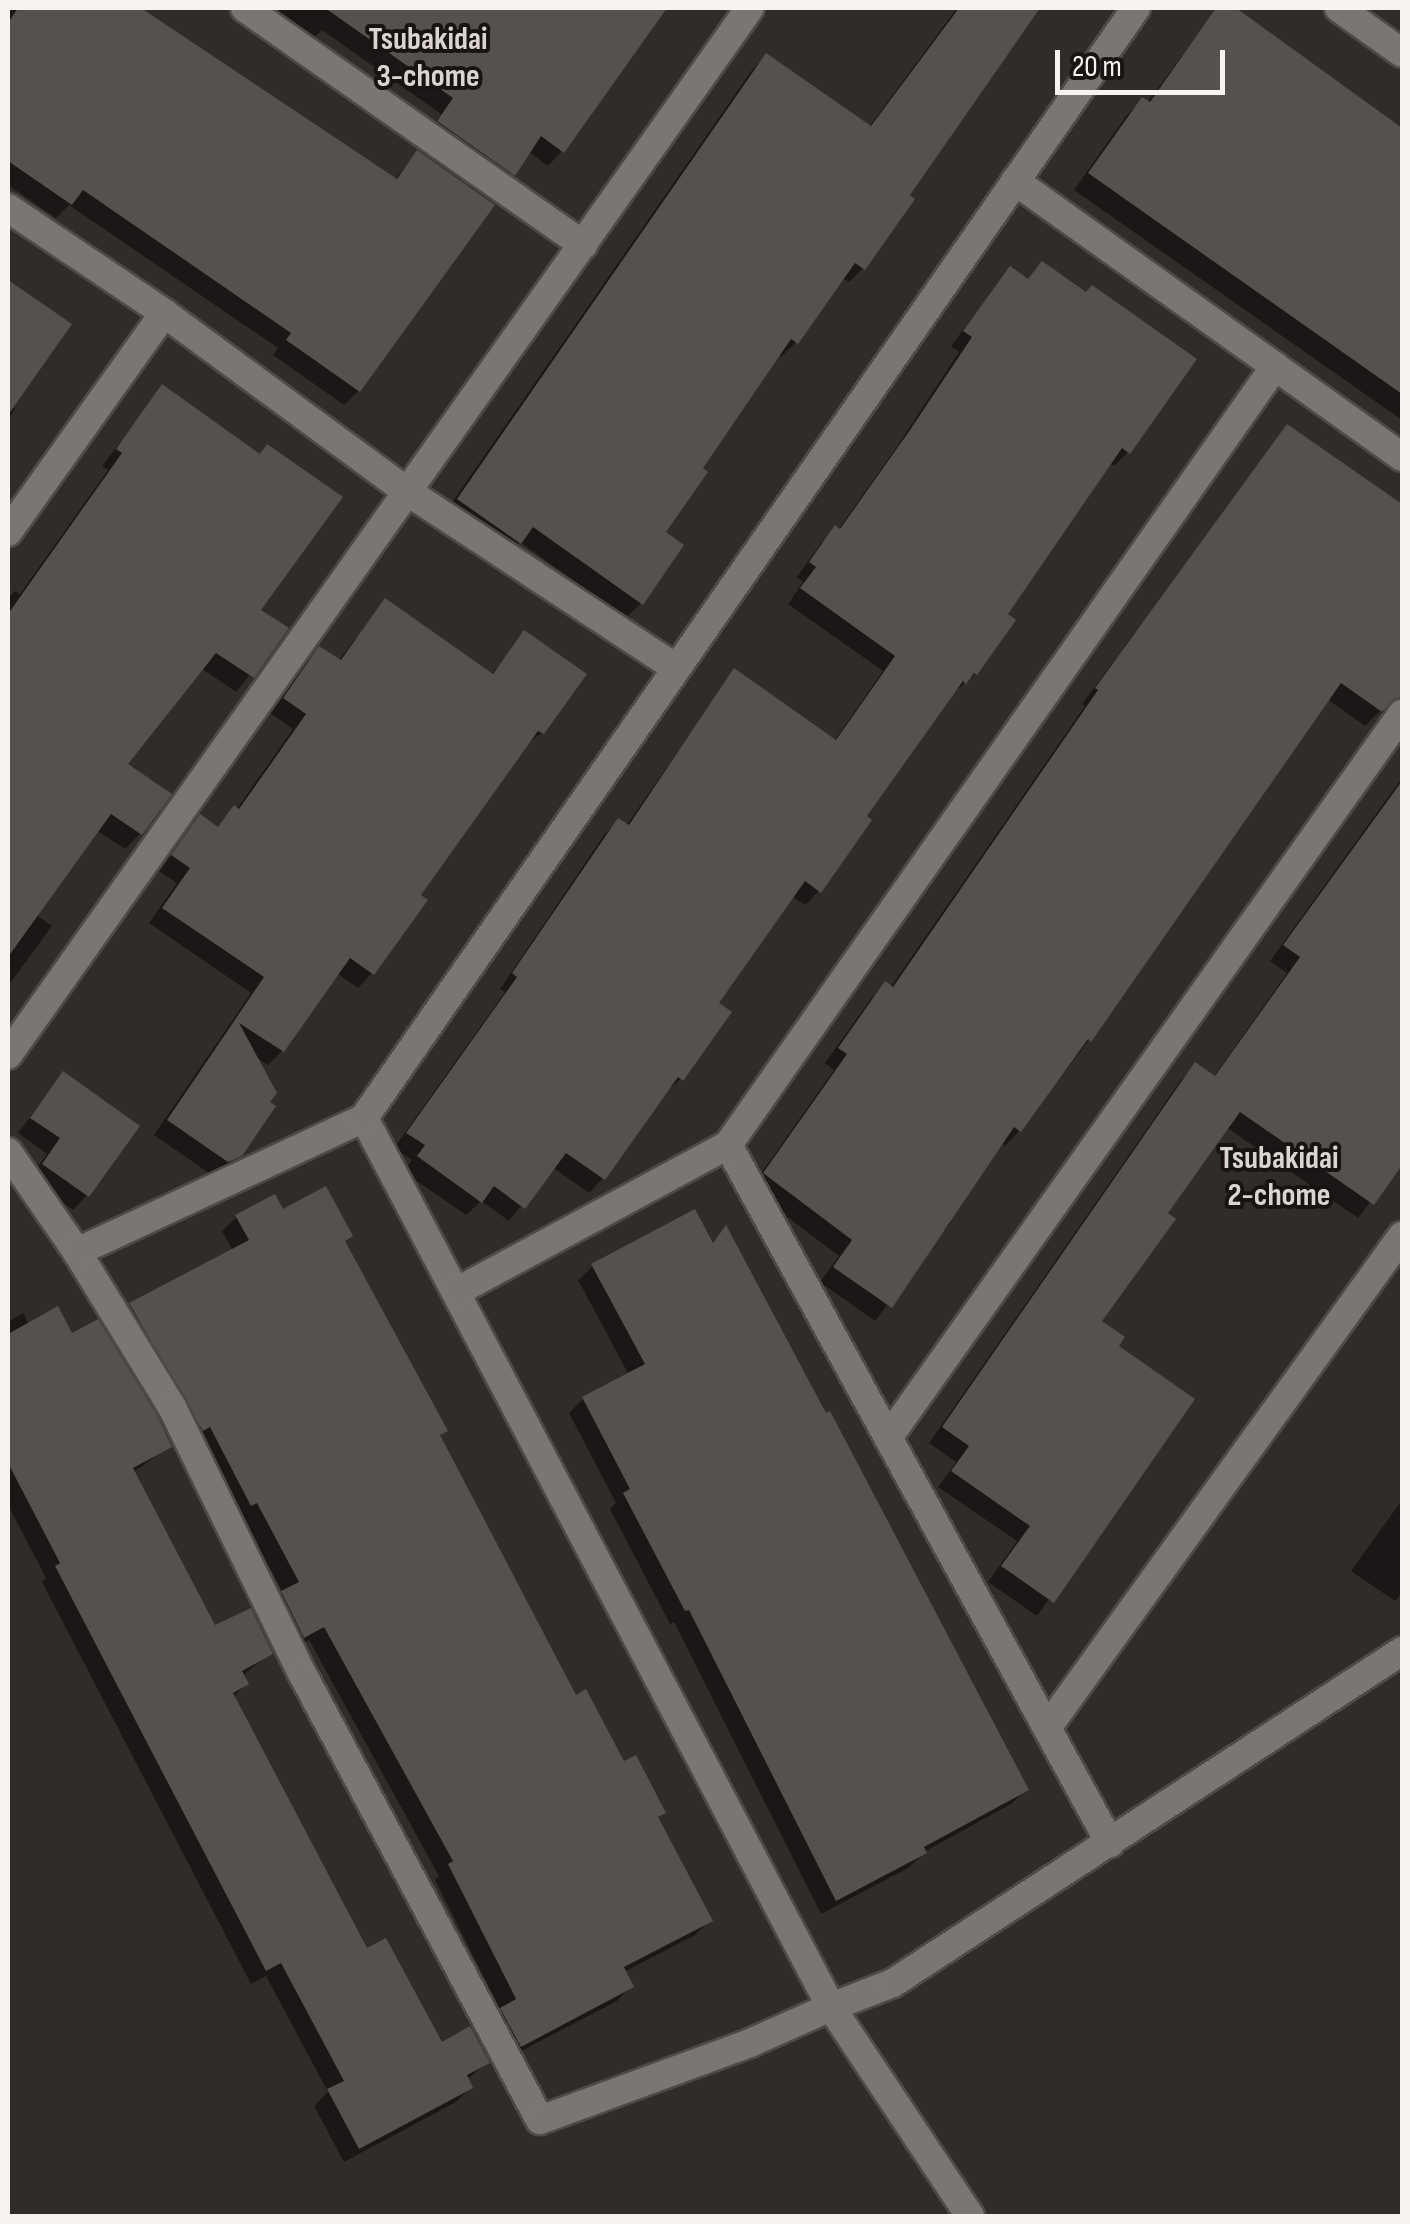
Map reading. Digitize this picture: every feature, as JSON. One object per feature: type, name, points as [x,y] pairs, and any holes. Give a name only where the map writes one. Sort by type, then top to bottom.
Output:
[{"type":"street","points":[[244,8],[583,245]]},
{"type":"street","points":[[8,1055],[750,8]]},
{"type":"street","points":[[76,1252],[364,1118],[1136,8]]},
{"type":"street","points":[[1339,8],[1402,53]]},
{"type":"street","points":[[1015,181],[1402,457]]},
{"type":"street","points":[[8,208],[164,313],[408,492],[676,668]]},
{"type":"street","points":[[8,532],[164,313]]},
{"type":"street","points":[[456,1292],[728,1144],[1274,366]]},
{"type":"street","points":[[888,1438],[1402,714]]},
{"type":"street","points":[[364,1118],[831,2007],[970,2216]]},
{"type":"street","points":[[728,1144],[1110,1843]]},
{"type":"street","points":[[8,1152],[76,1252],[172,1407],[303,1675],[540,2120],[750,2044],[893,1983],[1402,1651]]},
{"type":"street","points":[[1047,1728],[1402,1236]]},
{"type":"building","points":[[18,8],[141,8],[397,179],[417,150],[495,205],[360,392],[286,340],[291,333],[83,190],[72,205],[8,161],[8,23]]},
{"type":"building","points":[[325,8],[667,8],[564,153],[541,136],[515,176],[437,121],[453,98]]},
{"type":"building","points":[[959,8],[1040,8],[910,195],[915,199],[865,270],[855,263],[798,344],[791,339],[703,468],[708,472],[666,532],[684,545],[643,605],[533,527],[521,544],[457,499],[766,53],[871,126]]},
{"type":"building","points":[[1216,8],[1236,8],[1402,128],[1402,394],[1088,173],[1142,97],[1150,102]]},
{"type":"building","points":[[1042,261],[1086,292],[1092,285],[1197,359],[1130,454],[1122,448],[1008,614],[1016,620],[977,675],[974,673],[966,684],[963,681],[867,816],[872,820],[821,893],[805,881],[719,1003],[732,1012],[683,1081],[678,1077],[605,1180],[566,1153],[525,1209],[494,1186],[482,1203],[417,1156],[425,1145],[406,1133],[517,977],[512,973],[618,818],[629,825],[734,668],[836,740],[895,656],[800,588],[816,567],[809,562],[835,525],[840,529],[910,430],[972,337],[963,331],[1010,266],[1028,279]]},
{"type":"building","points":[[8,280],[72,324],[8,415]]},
{"type":"building","points":[[162,384],[260,454],[267,444],[343,497],[261,610],[289,628],[254,678],[216,653],[128,764],[172,794],[142,835],[111,814],[8,957],[8,614],[122,453],[116,449]]},
{"type":"building","points":[[1287,424],[1402,504],[1402,697],[1394,699],[1382,712],[1341,683],[1091,1042],[1088,1039],[1021,1132],[1014,1127],[892,1308],[833,1267],[852,1240],[763,1173],[847,1054],[838,1048],[885,981],[893,987],[1098,690],[1095,688]]},
{"type":"building","points":[[385,598],[493,674],[524,630],[587,674],[544,734],[538,731],[421,895],[428,900],[374,975],[350,958],[284,1052],[239,1023],[277,1093],[270,1102],[276,1106],[242,1156],[228,1162],[167,1120],[264,977],[162,908],[190,868],[171,855],[200,814],[218,827],[234,805],[239,809],[306,714],[283,698],[319,646],[341,660]]},
{"type":"building","points":[[1402,781],[1402,1165],[1374,1205],[1240,1112],[1168,1213],[1176,1219],[1102,1321],[1125,1337],[1119,1346],[1195,1399],[1054,1603],[1001,1566],[1030,1526],[951,1471],[969,1446],[942,1427],[1195,1062],[1215,1076],[1300,957],[1283,945]]},
{"type":"building","points":[[63,1071],[140,1126],[89,1197],[42,1164],[60,1138],[30,1118]]},
{"type":"building","points":[[326,1186],[353,1236],[345,1241],[448,1431],[440,1435],[576,1695],[586,1689],[624,1761],[636,1755],[666,1813],[658,1817],[713,1921],[624,1967],[634,1987],[521,2047],[500,2008],[516,1999],[448,1864],[453,1861],[324,1627],[304,1638],[281,1591],[299,1582],[257,1503],[251,1506],[210,1427],[203,1431],[129,1303],[249,1240],[235,1215],[275,1194],[283,1209]]},
{"type":"building","points":[[695,1209],[713,1243],[726,1225],[826,1413],[830,1411],[1029,1790],[924,1847],[927,1853],[836,1901],[689,1610],[685,1611],[623,1493],[630,1489],[582,1397],[645,1364],[591,1264]]},
{"type":"building","points":[[58,1306],[72,1333],[98,1319],[157,1415],[172,1447],[133,1468],[215,1625],[251,1608],[273,1654],[242,1671],[249,1684],[233,1693],[367,1948],[386,1938],[442,2042],[470,2026],[490,2063],[467,2075],[473,2088],[359,2149],[327,2089],[344,2081],[281,1963],[266,1971],[55,1566],[60,1563],[8,1463],[8,1334]]},
{"type":"district","name":"Tsubakidai 3-chome","points":[[428,60]]},
{"type":"district","name":"Tsubakidai 2-chome","points":[[1279,1178]]}]
